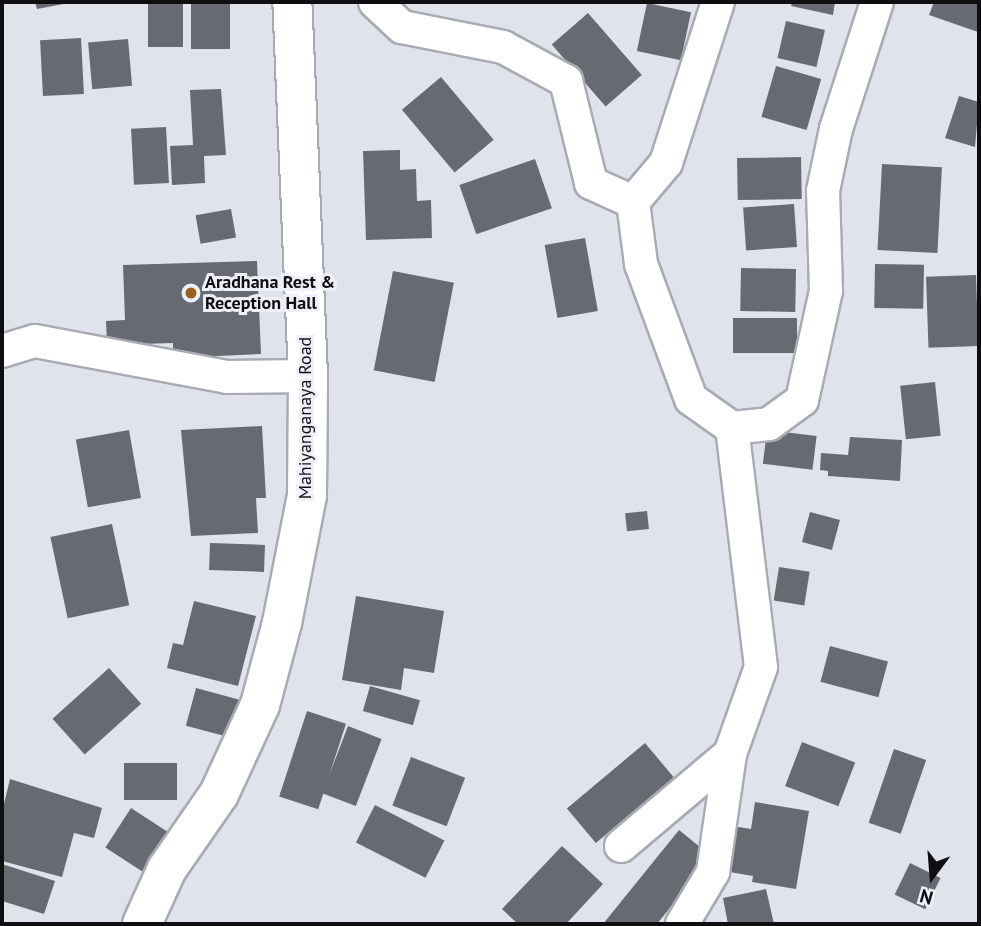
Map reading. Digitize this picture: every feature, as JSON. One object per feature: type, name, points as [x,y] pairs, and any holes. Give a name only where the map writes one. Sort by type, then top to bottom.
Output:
[{"type":"main road","name":"Mahiyanganaya Road","points":[[142,924],[167,869],[219,794],[260,705],[282,623],[307,495],[308,376],[292,2]]},
{"type":"street","points":[[375,2],[402,27],[503,47],[566,81],[592,183],[633,202]]},
{"type":"street","points":[[718,2],[666,163],[633,202],[641,264],[691,399],[732,428],[769,424],[802,400],[826,291],[823,191],[836,129],[877,2]]},
{"type":"street","points":[[2,351],[35,341],[227,377],[308,376]]},
{"type":"street","points":[[682,924],[713,872],[730,754],[761,667],[732,428]]},
{"type":"street","points":[[621,846],[730,754]]},
{"type":"building","points":[[35,2],[69,2],[69,3],[37,9]]},
{"type":"building","points":[[148,2],[183,2],[183,47],[148,47]]},
{"type":"building","points":[[191,2],[230,2],[230,49],[191,49]]},
{"type":"building","points":[[792,2],[835,2],[833,15],[791,6]]},
{"type":"building","points":[[934,2],[979,2],[978,32],[929,15]]},
{"type":"building","points":[[647,3],[691,12],[681,60],[637,51]]},
{"type":"building","points":[[588,13],[642,75],[606,106],[552,44]]},
{"type":"building","points":[[786,21],[825,30],[816,67],[777,58]]},
{"type":"building","points":[[81,38],[84,94],[43,96],[40,40]]},
{"type":"building","points":[[128,39],[132,86],[92,89],[88,42]]},
{"type":"building","points":[[776,66],[821,79],[807,130],[761,117]]},
{"type":"building","points":[[441,77],[494,140],[455,173],[402,110]]},
{"type":"building","points":[[221,89],[226,155],[204,156],[205,183],[172,185],[170,146],[193,145],[190,90]]},
{"type":"building","points":[[959,96],[979,102],[975,147],[945,138]]},
{"type":"building","points":[[166,127],[169,183],[134,185],[131,129]]},
{"type":"building","points":[[400,150],[400,170],[416,169],[417,201],[431,200],[432,238],[366,240],[363,151]]},
{"type":"building","points":[[801,157],[802,199],[738,200],[737,158]]},
{"type":"building","points":[[535,159],[552,208],[476,234],[459,185]]},
{"type":"building","points":[[882,164],[942,167],[937,253],[877,250]]},
{"type":"building","points":[[794,204],[797,247],[746,250],[743,208]]},
{"type":"building","points":[[231,209],[236,238],[201,244],[196,215]]},
{"type":"building","points":[[585,238],[598,311],[557,318],[545,245]]},
{"type":"building","name":"Aradhana Rest & Reception Hall","points":[[257,261],[261,354],[173,358],[173,343],[107,345],[106,321],[125,320],[123,265]]},
{"type":"building","points":[[875,264],[924,265],[923,309],[874,308]]},
{"type":"building","points":[[741,268],[796,269],[795,312],[740,311]]},
{"type":"building","points":[[393,271],[454,283],[435,382],[374,370]]},
{"type":"building","points":[[976,275],[978,346],[929,348],[926,277]]},
{"type":"building","points":[[733,318],[797,318],[797,353],[733,353]]},
{"type":"building","points":[[935,382],[941,436],[906,439],[900,386]]},
{"type":"building","points":[[262,426],[266,498],[256,498],[258,533],[191,536],[181,430]]},
{"type":"building","points":[[129,430],[141,498],[88,507],[76,439]]},
{"type":"building","points":[[767,430],[817,436],[812,470],[763,464]]},
{"type":"building","points":[[850,437],[902,440],[900,481],[828,476],[828,471],[820,470],[821,453],[848,455]]},
{"type":"building","points":[[647,511],[649,529],[627,531],[625,513]]},
{"type":"building","points":[[810,512],[840,520],[832,550],[802,542]]},
{"type":"building","points":[[112,524],[129,605],[68,618],[50,537]]},
{"type":"building","points":[[210,543],[265,545],[264,572],[209,570]]},
{"type":"building","points":[[779,567],[810,572],[804,605],[774,601]]},
{"type":"building","points":[[356,596],[444,611],[434,673],[404,668],[401,690],[342,680]]},
{"type":"building","points":[[194,601],[256,616],[238,686],[167,668],[173,643],[183,645]]},
{"type":"building","points":[[830,646],[888,662],[878,697],[820,682]]},
{"type":"building","points":[[109,668],[141,704],[85,755],[53,719]]},
{"type":"building","points":[[370,686],[420,700],[413,725],[363,711]]},
{"type":"building","points":[[196,688],[240,700],[230,738],[186,726]]},
{"type":"building","points":[[307,711],[346,724],[318,809],[279,797]]},
{"type":"building","points":[[348,726],[382,739],[356,806],[322,793]]},
{"type":"building","points":[[802,742],[855,762],[838,806],[785,786]]},
{"type":"building","points":[[645,743],[674,777],[596,843],[567,809]]},
{"type":"building","points":[[894,749],[926,760],[901,834],[869,823]]},
{"type":"building","points":[[411,757],[465,778],[447,826],[392,806]]},
{"type":"building","points":[[124,763],[177,763],[177,800],[124,800]]},
{"type":"building","points":[[10,779],[102,808],[94,838],[74,833],[62,877],[2,861],[2,812]]},
{"type":"building","points":[[755,802],[809,811],[796,889],[752,882],[753,876],[724,871],[732,826],[751,829]]},
{"type":"building","points":[[375,805],[444,840],[425,878],[356,842]]},
{"type":"building","points":[[131,808],[168,832],[142,871],[105,847]]},
{"type":"building","points":[[679,830],[711,856],[657,924],[603,924]]},
{"type":"building","points":[[562,846],[603,884],[566,924],[518,924],[502,909]]},
{"type":"building","points":[[910,863],[941,878],[925,909],[895,894]]},
{"type":"building","points":[[2,864],[55,881],[44,914],[2,901]]},
{"type":"building","points":[[766,889],[774,924],[728,924],[723,898]]},
{"type":"place","name":"Aradhana Rest & Reception Hall","points":[[191,293]]}]
